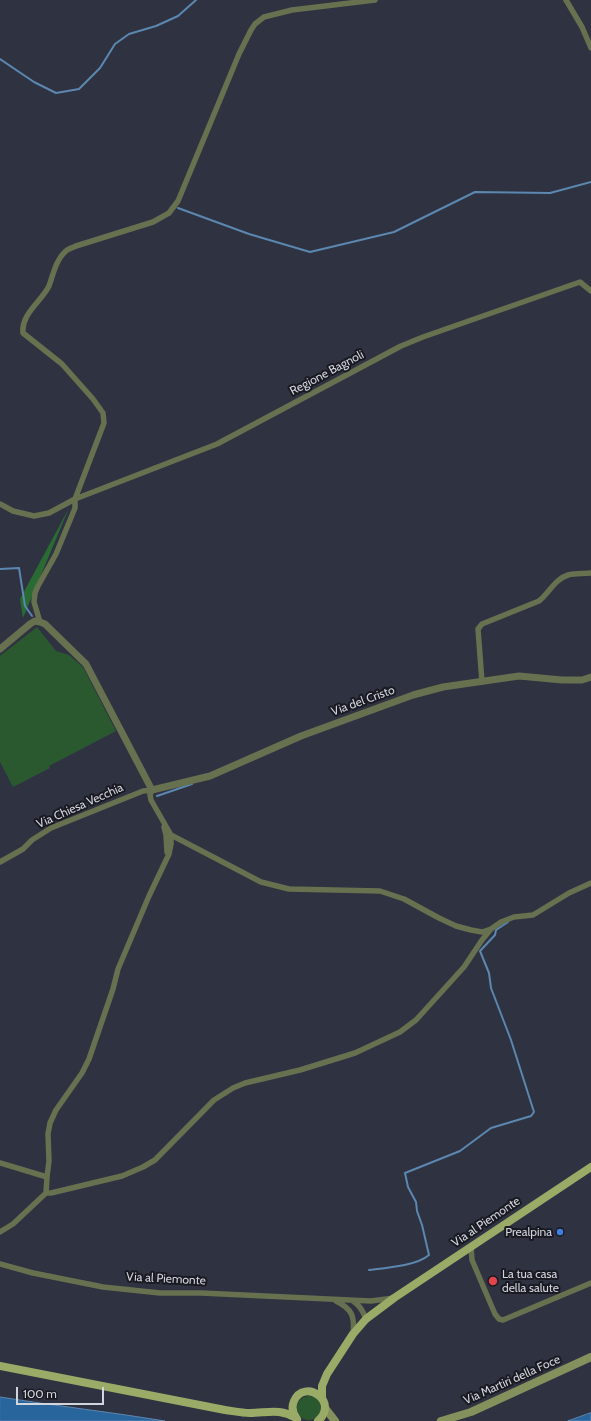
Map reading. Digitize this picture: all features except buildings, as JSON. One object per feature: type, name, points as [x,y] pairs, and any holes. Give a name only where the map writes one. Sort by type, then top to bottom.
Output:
[{"type":"main road","name":"Via al Piemonte","points":[[279,1411],[293,1402],[300,1394],[315,1388],[324,1379],[353,1334],[366,1319],[394,1298],[591,1166]]},
{"type":"main road","name":"Via Martiri della Foce","points":[[441,1421],[470,1412],[591,1357]]},
{"type":"main road","points":[[0,1366],[224,1410],[249,1413],[279,1411],[290,1414],[297,1419]]},
{"type":"main road","name":"Via al Piemonte","points":[[322,1398],[322,1386],[324,1379]]},
{"type":"main road","points":[[309,1391],[316,1393],[322,1398],[325,1408],[335,1421]]},
{"type":"main road","points":[[293,1402],[292,1409],[297,1419]]},
{"type":"main road","points":[[318,1421],[323,1416],[325,1408]]},
{"type":"main road","points":[[327,1421],[335,1421]]},
{"type":"street","points":[[40,622],[34,602],[35,593],[56,554],[75,508],[75,500],[104,423],[102,413],[93,400],[62,364],[23,334],[23,326],[26,316],[43,297],[65,251],[76,246],[153,222],[168,213],[178,201],[239,54],[250,30],[259,20],[264,17],[292,10],[375,0]]},
{"type":"street","points":[[566,0],[582,27],[591,48]]},
{"type":"street","name":"Regione Bagnoli","points":[[75,500],[217,444],[402,346],[423,337],[580,282],[591,292]]},
{"type":"street","points":[[0,504],[13,511],[34,516],[48,513],[75,500]]},
{"type":"street","points":[[482,682],[478,629],[482,624],[539,601],[546,596],[556,583],[568,575],[591,573]]},
{"type":"street","points":[[0,650],[30,624],[40,622],[48,627],[86,664],[152,790],[150,795],[151,800],[171,835],[171,844],[166,860],[118,969],[89,1058],[82,1073],[56,1110],[50,1123],[48,1134],[49,1161],[46,1193]]},
{"type":"street","name":"Via del Cristo","points":[[152,790],[210,776],[301,736],[413,695],[442,687],[519,676],[562,680],[582,680],[591,676]]},
{"type":"street","name":"Via Chiesa Vecchia","points":[[0,862],[23,849],[32,840],[51,828],[142,791],[152,790]]},
{"type":"street","points":[[160,816],[166,835],[166,860]]},
{"type":"street","points":[[171,835],[249,877],[266,884],[289,889],[380,891],[404,899],[456,926],[482,932],[491,929],[501,922],[533,915],[569,893],[591,883]]},
{"type":"street","points":[[0,1232],[13,1224],[46,1193],[122,1176],[155,1160],[214,1100],[233,1088],[245,1083],[300,1070],[355,1053],[400,1032],[416,1020],[464,967],[491,929]]},
{"type":"street","points":[[0,1163],[47,1177]]},
{"type":"street","points":[[471,1247],[472,1260],[498,1319],[502,1320],[591,1284]]},
{"type":"street","name":"Via al Piemonte","points":[[0,1264],[33,1273],[103,1287],[160,1293],[201,1293],[371,1301],[394,1298]]},
{"type":"street","points":[[334,1300],[345,1306],[352,1314],[354,1321],[353,1334]]},
{"type":"street","points":[[353,1300],[358,1303],[366,1319]]},
{"type":"green space","points":[[69,508],[23,618],[20,599]]},
{"type":"green space","points":[[37,627],[56,651],[69,655],[83,667],[116,731],[49,766],[50,768],[13,787],[0,762],[0,656]]},
{"type":"green space","points":[[309,1396],[317,1400],[321,1408],[317,1416],[309,1420],[301,1416],[297,1408],[301,1400]]},
{"type":"water","points":[[0,1397],[124,1415],[165,1421],[0,1421]]},
{"type":"water","points":[[591,1413],[591,1421],[568,1421]]},
{"type":"waterway","points":[[0,59],[34,82],[56,93],[79,89],[100,68],[115,44],[129,34],[156,26],[178,16],[196,0]]},
{"type":"waterway","points":[[178,208],[249,234],[310,252],[394,232],[475,192],[550,193],[591,182]]},
{"type":"waterway","points":[[0,569],[19,568],[25,606],[32,616]]},
{"type":"waterway","points":[[157,796],[192,784]]},
{"type":"waterway","points":[[369,1270],[409,1264],[417,1262],[429,1255],[416,1202],[408,1187],[405,1173],[460,1151],[491,1128],[531,1116],[534,1112],[511,1040],[491,988],[489,973],[480,951],[495,935],[496,930],[508,922]]},
{"type":"place","name":"Prealpina","points":[[560,1232]]},
{"type":"place","name":"La tua casa della salute","points":[[493,1281]]}]
